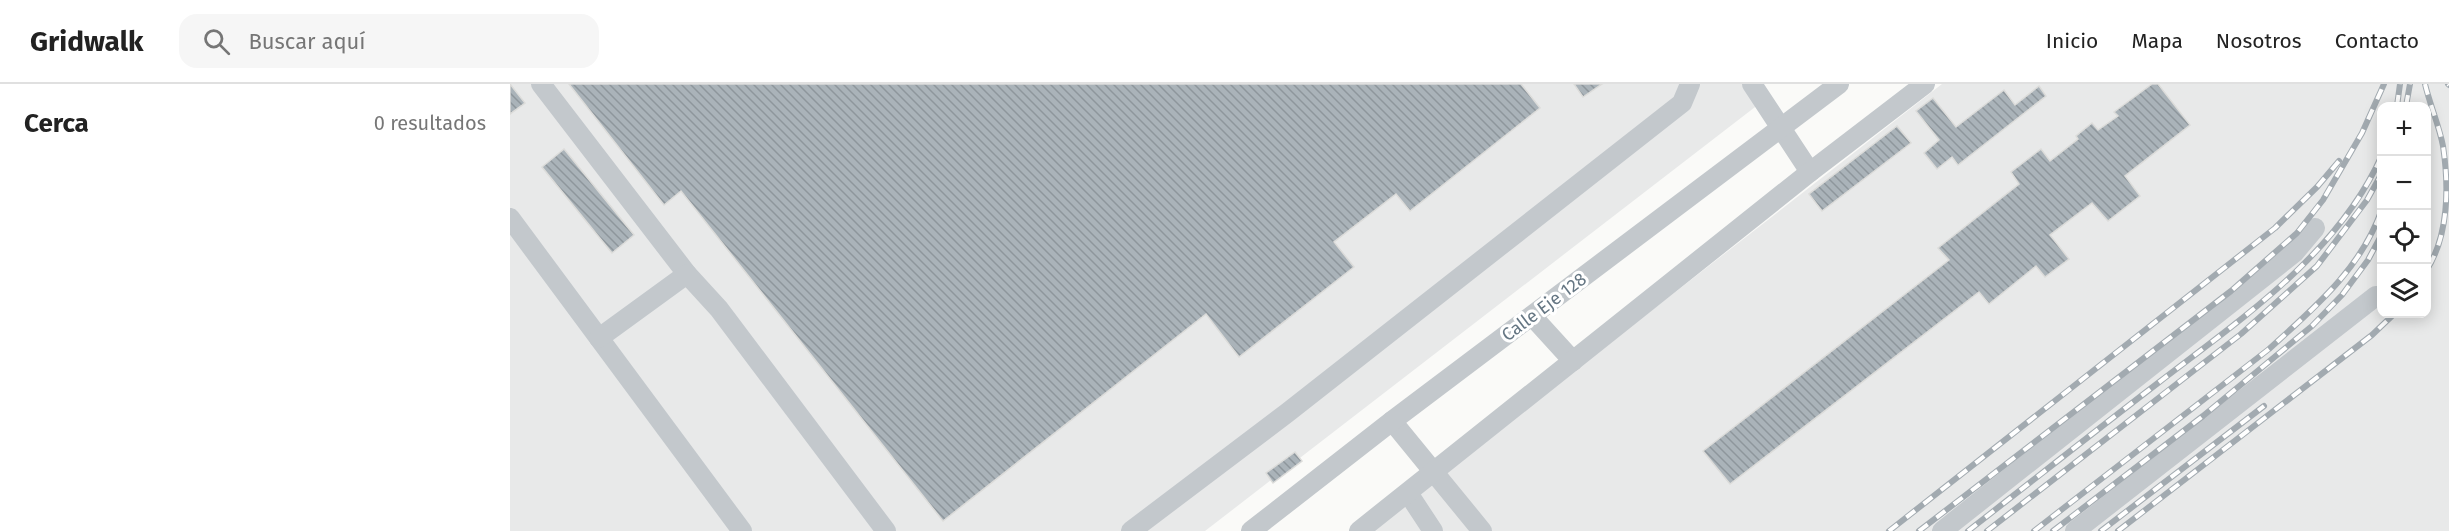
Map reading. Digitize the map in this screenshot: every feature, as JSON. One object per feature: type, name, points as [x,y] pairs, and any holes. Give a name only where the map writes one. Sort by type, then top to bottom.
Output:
[{"type":"street","points":[[541,84],[687,274],[719,309],[886,531]]},
{"type":"street","points":[[1131,531],[1287,413],[1682,103],[1690,84]]},
{"type":"street","points":[[1752,84],[1810,172]]},
{"type":"street","name":"Calle Eje 128","points":[[1251,531],[1392,421],[1839,84]]},
{"type":"street","points":[[1359,531],[1810,172],[1925,84]]},
{"type":"street","points":[[510,218],[742,531]]},
{"type":"street","points":[[1942,531],[2294,253],[2315,228]]},
{"type":"street","points":[[599,338],[687,274]]},
{"type":"street","points":[[2075,531],[2376,296]]},
{"type":"street","points":[[1532,316],[1573,361]]},
{"type":"street","points":[[1392,421],[1482,531]]},
{"type":"street","points":[[1408,493],[1433,531]]},
{"type":"shaded area","points":[[510,84],[1743,84],[1759,104],[1205,531],[510,531]]},
{"type":"shaded area","points":[[1942,84],[2449,84],[2449,531],[1369,531]]},
{"type":"building","points":[[510,84],[525,103],[510,114]]},
{"type":"building","points":[[569,84],[1521,84],[1540,108],[1410,211],[1396,194],[1334,242],[1354,267],[1239,357],[1206,314],[943,521],[681,191],[664,205]]},
{"type":"building","points":[[1574,84],[1602,84],[1583,97]]},
{"type":"building","points":[[2152,84],[2158,84],[2190,125],[2125,176],[2140,196],[2108,221],[2092,203],[2050,235],[2069,259],[2045,277],[2036,266],[1989,304],[1979,292],[1730,484],[1703,451],[1949,260],[1938,248],[2019,184],[2011,172],[2041,149],[2050,161],[2078,139],[2076,136],[2092,123],[2098,130],[2118,116],[2114,112]]},
{"type":"building","points":[[2039,86],[2046,96],[1958,165],[1952,157],[1937,169],[1924,153],[1939,140],[1916,111],[1933,98],[1956,127],[2004,90],[2015,105]]},
{"type":"building","points":[[1897,126],[1911,143],[1822,211],[1809,194]]},
{"type":"building","points":[[564,149],[634,235],[612,253],[542,167]]},
{"type":"building","points":[[1295,452],[1302,461],[1273,483],[1266,473]]},
{"type":"railway","points":[[1919,531],[2231,291],[2297,233],[2323,200],[2362,133],[2384,84]]},
{"type":"railway","points":[[2398,102],[2400,84]]},
{"type":"railway","points":[[2407,102],[2410,84]]},
{"type":"railway","points":[[2425,84],[2443,146],[2446,177],[2443,227],[2430,264]]},
{"type":"railway","points":[[1968,531],[2254,309],[2285,282],[2314,254],[2340,223],[2363,191],[2381,156]]},
{"type":"railway","points":[[1889,531],[2275,228],[2317,187],[2339,161]]},
{"type":"railway","points":[[1987,531],[2241,334],[2317,266],[2367,200],[2377,182]]},
{"type":"railway","points":[[2034,531],[2269,349],[2303,318],[2349,269],[2373,231],[2382,210]]},
{"type":"railway","points":[[2053,531],[2203,416],[2312,326],[2342,295],[2368,260],[2377,243]]},
{"type":"railway","points":[[2118,531],[2372,335],[2390,318]]},
{"type":"railway","points":[[2101,531],[2264,406]]}]
